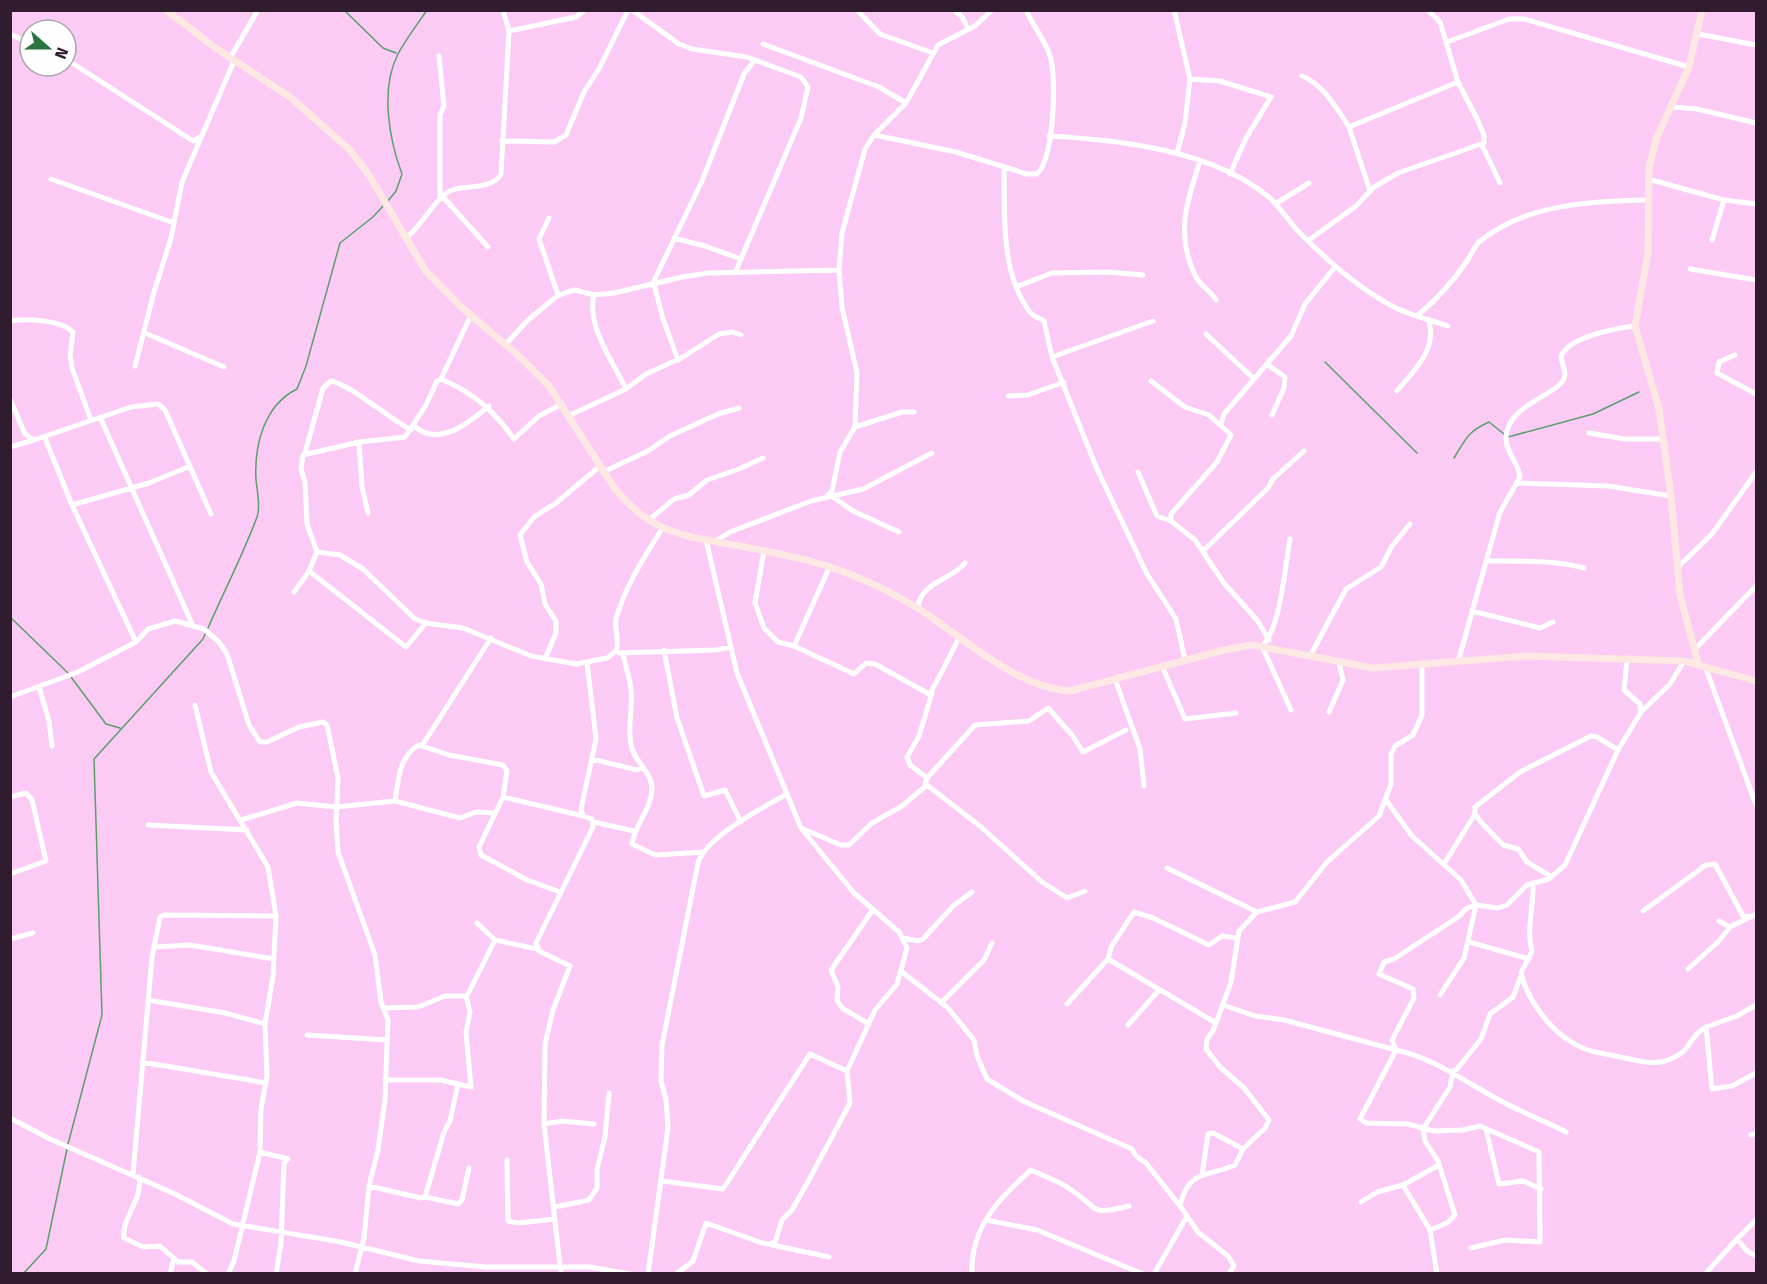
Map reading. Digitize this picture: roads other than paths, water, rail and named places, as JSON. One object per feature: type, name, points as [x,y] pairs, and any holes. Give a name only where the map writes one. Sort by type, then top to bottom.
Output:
[{"type":"street","points":[[166,10],[232,59],[290,97],[349,149],[369,175],[425,270],[549,386],[602,469],[628,504],[649,520],[663,527],[710,541],[830,566],[861,579],[918,609],[959,638],[1016,673],[1048,688],[1070,691],[1224,650],[1262,646],[1373,668],[1527,656],[1684,661],[1756,681]]},
{"type":"street","points":[[135,366],[174,223],[182,182],[232,59],[258,10]]},
{"type":"street","points":[[406,238],[416,231],[441,198],[451,190],[493,183],[503,169],[502,141],[508,31],[503,10]]},
{"type":"street","points":[[508,31],[576,17],[585,10]]},
{"type":"street","points":[[502,141],[554,142],[566,135],[584,92],[630,10],[685,47],[741,55],[801,77],[808,87],[805,104],[793,138],[735,273]]},
{"type":"street","points":[[954,10],[962,17],[968,29]]},
{"type":"street","points":[[830,496],[840,452],[855,428],[857,373],[842,307],[839,270],[842,233],[865,149],[874,135],[906,103],[933,54],[945,40],[968,29],[992,10]]},
{"type":"street","points":[[874,135],[956,152],[1004,167],[1037,174],[1045,164],[1053,66],[1049,53],[1026,10]]},
{"type":"street","points":[[1174,10],[1190,79],[1185,123],[1177,153]]},
{"type":"street","points":[[1428,10],[1440,22],[1458,82],[1484,135],[1482,145],[1500,183]]},
{"type":"street","points":[[1702,10],[1689,67],[1673,107],[1657,137],[1648,179],[1648,253],[1635,326],[1641,353],[1654,386],[1664,439],[1680,595],[1695,649],[1756,805]]},
{"type":"street","points":[[859,11],[880,34],[933,54]]},
{"type":"street","points":[[1447,42],[1509,19],[1524,19],[1689,67]]},
{"type":"street","points":[[1698,34],[1756,45]]},
{"type":"street","points":[[763,44],[879,87],[906,103]]},
{"type":"street","points":[[439,56],[444,106],[440,115],[441,198],[488,247]]},
{"type":"street","points":[[678,360],[653,285],[702,182],[744,75],[754,61]]},
{"type":"street","points":[[78,67],[193,141],[201,136]]},
{"type":"street","points":[[1302,76],[1313,81],[1330,99],[1349,127],[1370,191]]},
{"type":"street","points":[[1190,79],[1220,81],[1271,97],[1246,138],[1230,174]]},
{"type":"street","points":[[1349,127],[1458,82]]},
{"type":"street","points":[[1673,107],[1697,109],[1756,123]]},
{"type":"street","points":[[1049,136],[1177,153],[1230,174],[1256,188],[1275,204],[1335,267],[1381,299],[1448,326]]},
{"type":"street","points":[[1309,240],[1356,206],[1370,191],[1408,168],[1482,145]]},
{"type":"street","points":[[1200,161],[1189,194],[1182,233],[1194,274],[1216,300]]},
{"type":"street","points":[[1004,167],[1005,224],[1016,286],[1029,311],[1044,321],[1052,357],[1064,382],[1087,446],[1121,522],[1163,602],[1176,619],[1185,660]]},
{"type":"street","points":[[51,179],[174,223]]},
{"type":"street","points":[[1648,179],[1724,200],[1756,204]]},
{"type":"street","points":[[1275,204],[1310,183]]},
{"type":"street","points":[[1418,315],[1467,262],[1480,242],[1494,234],[1502,225],[1543,209],[1648,200]]},
{"type":"street","points":[[1712,240],[1724,200]]},
{"type":"street","points":[[549,218],[539,239],[558,295]]},
{"type":"street","points":[[674,238],[741,259]]},
{"type":"street","points":[[1221,424],[1224,414],[1269,358],[1291,336],[1305,304],[1335,267]]},
{"type":"street","points":[[1690,269],[1756,280]]},
{"type":"street","points":[[506,344],[528,320],[558,295],[576,290],[594,295],[653,285],[682,277],[839,270]]},
{"type":"street","points":[[1016,286],[1052,273],[1107,272],[1143,275]]},
{"type":"street","points":[[594,295],[591,307],[594,322],[626,389]]},
{"type":"street","points":[[305,453],[359,442],[401,438],[412,428],[437,381],[441,379],[471,315]]},
{"type":"street","points":[[10,321],[21,319],[57,325],[74,332],[70,355],[72,368],[91,420]]},
{"type":"street","points":[[1397,391],[1424,356],[1432,334],[1428,319]]},
{"type":"street","points":[[1052,357],[1153,321]]},
{"type":"street","points":[[1458,662],[1503,503],[1518,483],[1520,473],[1506,441],[1506,435],[1522,408],[1540,399],[1564,378],[1563,351],[1578,341],[1616,329],[1635,326]]},
{"type":"street","points":[[568,416],[626,389],[646,374],[678,360],[719,334],[727,332],[741,335]]},
{"type":"street","points":[[145,333],[224,367]]},
{"type":"street","points":[[1206,334],[1253,378]]},
{"type":"street","points":[[1736,355],[1719,362],[1717,373],[1756,394]]},
{"type":"street","points":[[1269,358],[1268,365],[1285,377],[1284,388],[1272,415]]},
{"type":"street","points":[[441,379],[468,391],[489,406],[514,439],[539,416],[562,404]]},
{"type":"street","points":[[294,592],[309,571],[317,552],[307,524],[305,482],[301,469],[306,441],[323,388],[331,381],[347,388],[381,413],[422,433],[429,434],[456,431],[489,406]]},
{"type":"street","points":[[1151,381],[1185,407],[1203,412],[1221,424],[1230,432],[1231,438],[1217,462],[1171,514],[1171,521]]},
{"type":"street","points":[[1008,396],[1028,395],[1064,382]]},
{"type":"street","points":[[10,399],[25,434],[34,440]]},
{"type":"street","points":[[10,447],[45,438],[91,420],[144,404],[158,404],[165,410],[211,514]]},
{"type":"street","points":[[545,659],[556,633],[556,621],[545,604],[541,584],[527,562],[520,535],[534,517],[602,469],[648,451],[670,436],[688,430],[718,414],[739,408]]},
{"type":"street","points":[[855,428],[902,412],[914,412]]},
{"type":"street","points":[[100,417],[134,488],[193,626]]},
{"type":"street","points":[[1589,433],[1625,439],[1664,439]]},
{"type":"street","points":[[45,438],[72,506],[136,642]]},
{"type":"street","points":[[359,442],[362,487],[368,513]]},
{"type":"street","points":[[1203,551],[1268,488],[1273,479],[1304,451]]},
{"type":"street","points":[[710,541],[830,496],[863,489],[932,453]]},
{"type":"street","points":[[649,520],[674,499],[689,495],[707,480],[739,470],[763,458]]},
{"type":"street","points":[[72,506],[134,488],[188,466]]},
{"type":"street","points":[[1138,472],[1157,516],[1171,521],[1195,540],[1218,575],[1257,620],[1269,640]]},
{"type":"street","points":[[1676,569],[1712,534],[1756,472]]},
{"type":"street","points":[[1518,483],[1608,486],[1671,496]]},
{"type":"street","points":[[830,496],[853,511],[899,532]]},
{"type":"street","points":[[1310,656],[1346,589],[1381,567],[1392,546],[1410,524]]},
{"type":"street","points":[[317,552],[340,555],[363,570],[415,619],[426,623],[463,628],[523,653],[576,664],[607,658],[614,653],[618,646],[615,622],[620,608],[637,568],[663,527]]},
{"type":"street","points":[[1262,646],[1269,640],[1290,539]]},
{"type":"street","points":[[710,541],[731,647],[745,695],[801,828],[831,866],[872,911],[890,922],[903,938],[907,948],[902,972],[892,992],[875,1010],[847,1071],[850,1103],[792,1210],[782,1220],[775,1242],[770,1245]]},
{"type":"street","points":[[764,551],[756,590],[758,613],[764,628],[773,639],[794,646],[854,674],[866,663],[876,664],[916,689],[932,693]]},
{"type":"street","points":[[1488,561],[1550,564],[1564,562],[1584,568]]},
{"type":"street","points":[[918,609],[923,592],[944,576],[960,569],[965,563]]},
{"type":"street","points":[[794,646],[830,566]]},
{"type":"street","points":[[309,571],[405,647],[426,623]]},
{"type":"street","points":[[1695,649],[1756,586]]},
{"type":"street","points":[[1472,611],[1540,628],[1553,622]]},
{"type":"street","points":[[10,697],[78,672],[136,642],[148,629],[161,623],[175,621],[212,633],[227,654],[249,724],[260,742],[267,742],[306,725],[322,722],[327,725],[338,777],[336,807],[338,852],[375,955],[383,1008],[388,1020],[378,1150],[369,1186],[362,1248],[355,1274]]},
{"type":"street","points":[[394,801],[402,765],[410,751],[423,744],[491,638]]},
{"type":"street","points":[[927,777],[910,765],[907,757],[919,736],[941,668],[959,638]]},
{"type":"street","points":[[1262,646],[1291,710]]},
{"type":"street","points":[[614,653],[716,650],[731,647]]},
{"type":"street","points":[[664,650],[677,718],[704,796],[725,790],[741,822]]},
{"type":"street","points":[[623,653],[631,689],[632,748],[642,768],[650,776],[652,789],[641,824],[634,831],[633,843],[655,855],[704,852]]},
{"type":"street","points":[[1627,660],[1624,690],[1640,704],[1641,712]]},
{"type":"street","points":[[1471,1248],[1505,1239],[1540,1242],[1539,1152],[1480,1126],[1462,1130],[1423,1129],[1408,1124],[1365,1123],[1360,1119],[1396,1050],[1392,1040],[1414,998],[1413,989],[1379,974],[1380,969],[1384,962],[1394,959],[1456,919],[1467,908],[1476,905],[1503,906],[1521,889],[1549,879],[1570,859],[1587,814],[1618,750],[1641,712],[1670,684],[1684,661]]},
{"type":"street","points":[[583,816],[581,809],[597,739],[587,662]]},
{"type":"street","points":[[1329,712],[1343,680],[1339,663]]},
{"type":"street","points":[[1180,1206],[1186,1187],[1212,1170],[1232,1167],[1243,1149],[1265,1128],[1269,1118],[1244,1088],[1208,1053],[1207,1039],[1223,1005],[1235,966],[1237,938],[1257,912],[1295,902],[1327,862],[1376,821],[1391,784],[1391,754],[1395,746],[1413,735],[1422,715],[1424,688],[1422,663]]},
{"type":"street","points":[[1162,666],[1185,719],[1236,713]]},
{"type":"street","points":[[1114,680],[1140,749],[1144,786]]},
{"type":"street","points":[[39,687],[49,721],[52,746]]},
{"type":"street","points":[[195,705],[207,760],[268,867],[276,916],[274,959],[265,1024],[266,1083],[261,1109],[260,1152],[240,1225],[234,1261],[228,1274]]},
{"type":"street","points":[[801,828],[841,845],[849,845],[872,823],[902,806],[925,784],[927,777],[975,725],[1029,721],[1048,708],[1072,735],[1083,752],[1126,730]]},
{"type":"street","points":[[1444,864],[1475,814],[1477,802],[1500,785],[1563,749],[1594,736],[1618,750]]},
{"type":"street","points":[[423,744],[449,754],[503,765],[507,771],[503,797],[479,847],[481,855],[527,880],[560,892]]},
{"type":"street","points":[[592,759],[637,770],[642,768]]},
{"type":"street","points":[[925,784],[981,827],[1042,882],[1067,898],[1085,891]]},
{"type":"street","points":[[10,797],[26,793],[32,800],[46,861],[10,874]]},
{"type":"street","points":[[648,1274],[668,1128],[666,1099],[661,1081],[662,1045],[698,863],[704,852],[741,822],[787,794]]},
{"type":"street","points":[[503,797],[634,831]]},
{"type":"street","points":[[1386,800],[1412,836],[1461,880],[1476,905],[1462,963],[1440,994]]},
{"type":"street","points":[[241,820],[288,804],[313,803],[336,807],[394,801],[459,818],[476,812],[494,813]]},
{"type":"street","points":[[1475,814],[1503,844],[1518,849],[1527,862],[1550,876]]},
{"type":"street","points":[[537,949],[537,936],[594,822]]},
{"type":"street","points":[[147,825],[247,830]]},
{"type":"street","points":[[1642,911],[1706,864],[1715,864],[1743,916],[1754,916]]},
{"type":"street","points":[[1167,868],[1257,912]]},
{"type":"street","points":[[1430,1230],[1447,1223],[1455,1215],[1439,1165],[1425,1141],[1423,1129],[1449,1087],[1453,1071],[1480,1040],[1490,1014],[1513,997],[1522,969],[1532,951],[1528,939],[1534,910],[1533,883]]},
{"type":"street","points":[[903,938],[918,941],[923,939],[953,906],[972,892]]},
{"type":"street","points":[[869,1024],[842,1008],[837,1000],[838,987],[831,970],[872,911]]},
{"type":"street","points":[[1067,1004],[1108,959],[1111,947],[1134,912],[1153,918],[1209,945],[1222,936],[1237,938]]},
{"type":"street","points":[[207,1274],[192,1262],[174,1258],[160,1246],[143,1247],[124,1238],[123,1230],[141,1187],[136,1176],[142,1062],[154,946],[160,917],[164,915],[276,916]]},
{"type":"street","points":[[1688,969],[1719,941],[1730,927],[1754,916]]},
{"type":"street","points":[[1719,921],[1730,927]]},
{"type":"street","points":[[477,924],[495,940],[537,949],[548,957],[570,966],[553,1010],[545,1044],[544,1124],[561,1270]]},
{"type":"street","points":[[10,939],[33,933]]},
{"type":"street","points":[[385,1080],[441,1080],[471,1087],[466,1032],[471,1018],[467,996],[495,940]]},
{"type":"street","points":[[1468,942],[1529,959]]},
{"type":"street","points":[[941,1002],[984,960],[993,943]]},
{"type":"street","points":[[154,946],[190,945],[274,959]]},
{"type":"street","points":[[1108,959],[1216,1023]]},
{"type":"street","points":[[902,972],[941,1002],[974,1040],[977,1056],[987,1079],[1023,1101],[1132,1149],[1136,1156],[1146,1163],[1198,1232],[1228,1256],[1234,1266],[1229,1274]]},
{"type":"street","points":[[1521,976],[1530,998],[1551,1025],[1589,1050],[1647,1063],[1660,1062],[1686,1051],[1695,1034],[1756,1005]]},
{"type":"street","points":[[1128,1025],[1159,990]]},
{"type":"street","points":[[383,1008],[418,1007],[445,996],[467,996]]},
{"type":"street","points":[[148,1000],[225,1013],[265,1024]]},
{"type":"street","points":[[1223,1005],[1255,1016],[1284,1020],[1418,1055],[1453,1071],[1503,1103],[1566,1132]]},
{"type":"street","points":[[1706,1027],[1712,1089],[1732,1086],[1756,1073]]},
{"type":"street","points":[[307,1035],[387,1040]]},
{"type":"street","points":[[662,1181],[723,1189],[810,1054],[847,1071]]},
{"type":"street","points":[[142,1062],[266,1083]]},
{"type":"street","points":[[425,1197],[444,1132],[450,1121],[458,1084]]},
{"type":"street","points":[[555,1208],[589,1200],[597,1188],[597,1169],[605,1137],[609,1093]]},
{"type":"street","points":[[10,1118],[50,1139],[136,1176],[224,1221],[282,1231],[402,1258],[463,1265],[630,1274]]},
{"type":"street","points":[[544,1124],[562,1121],[594,1124]]},
{"type":"street","points":[[1486,1129],[1499,1184],[1502,1186],[1523,1181],[1540,1189]]},
{"type":"street","points":[[1202,1175],[1208,1134],[1213,1133],[1243,1149]]},
{"type":"street","points":[[260,1152],[288,1159],[284,1163],[282,1231],[276,1274]]},
{"type":"street","points":[[507,1160],[508,1221],[518,1223],[555,1219]]},
{"type":"street","points":[[1361,1202],[1377,1192],[1402,1185],[1439,1165]]},
{"type":"street","points":[[369,1186],[458,1204],[462,1200],[469,1168]]},
{"type":"street","points":[[972,1274],[976,1238],[986,1220],[1002,1196],[1031,1170],[1071,1189],[1091,1208],[1104,1212],[1129,1206]]},
{"type":"street","points":[[1402,1185],[1430,1230],[1437,1274]]},
{"type":"street","points":[[1154,1274],[1187,1216]]},
{"type":"street","points":[[986,1220],[1037,1230],[1143,1274]]},
{"type":"street","points":[[1705,1274],[1756,1220]]},
{"type":"street","points":[[676,1274],[693,1262],[706,1223],[770,1245],[829,1257]]},
{"type":"street","points":[[1737,1239],[1747,1251],[1756,1256]]},
{"type":"street","points":[[170,1274],[174,1258]]},
{"type":"street","points":[[462,1274],[463,1265]]},
{"type":"waterway","points":[[344,10],[383,48],[396,53]]},
{"type":"waterway","points":[[388,201],[396,191],[402,174],[393,145],[388,114],[392,68],[408,37],[427,10]]},
{"type":"waterway","points":[[208,628],[258,513],[256,467],[259,440],[263,428],[276,405],[297,389],[306,366],[340,243],[373,217],[384,205]]},
{"type":"waterway","points":[[1325,362],[1417,453]]},
{"type":"waterway","points":[[1508,437],[1593,414],[1639,392]]},
{"type":"waterway","points":[[1454,458],[1471,433],[1489,422],[1504,434]]},
{"type":"waterway","points":[[10,617],[68,673]]},
{"type":"waterway","points":[[68,1144],[102,1015],[94,759],[203,639],[206,632]]},
{"type":"waterway","points":[[71,677],[106,724],[120,728]]},
{"type":"waterway","points":[[23,1274],[46,1249],[67,1149]]}]
